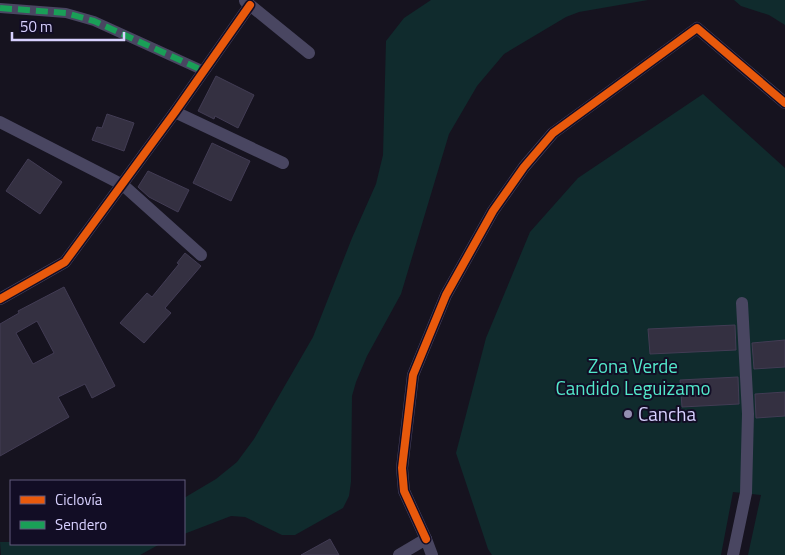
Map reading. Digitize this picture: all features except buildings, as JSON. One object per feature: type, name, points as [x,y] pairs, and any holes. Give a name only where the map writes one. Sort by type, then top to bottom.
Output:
[{"type":"street","points":[[0,299],[65,262],[123,185],[204,71],[247,2],[309,53]]},
{"type":"street","points":[[0,8],[66,13],[94,21],[204,71]]},
{"type":"street","points":[[432,555],[404,491],[402,468],[413,375],[450,287],[493,211],[524,168],[553,133],[697,28],[785,103]]},
{"type":"street","points":[[175,112],[283,163]]},
{"type":"street","points":[[0,122],[123,185],[201,255]]},
{"type":"street","points":[[733,555],[746,494],[748,414],[742,303]]},
{"type":"street","points":[[399,555],[426,539]]},
{"type":"green space","points":[[431,0],[648,0],[579,12],[566,17],[504,54],[477,86],[449,134],[401,294],[367,356],[356,382],[352,396],[351,482],[349,496],[343,508],[295,535],[282,535],[245,517],[231,516],[185,534],[185,497],[216,479],[237,462],[254,439],[313,337],[352,238],[376,184],[383,155],[386,41],[404,18]]},
{"type":"green space","points":[[734,0],[785,0],[785,25],[769,15],[741,6]]},
{"type":"green space","name":"Zona Verde Candido Leguizamo","points":[[703,94],[785,168],[785,555],[748,555],[761,495],[733,492],[721,555],[492,555],[488,549],[456,453],[486,338],[530,232],[578,178]]},
{"type":"green space","points":[[0,542],[10,542],[10,545],[158,545],[140,555],[1,555]]},
{"type":"marked path","points":[[0,8],[66,13],[94,21],[204,71]]},
{"type":"cycle path","points":[[0,299],[65,262],[175,112],[250,5]]},
{"type":"cycle path","points":[[426,539],[404,491],[402,468],[413,375],[446,295],[493,211],[524,167],[553,133],[697,28],[785,103]]},
{"type":"place","name":"Cancha","points":[[628,414]]}]
